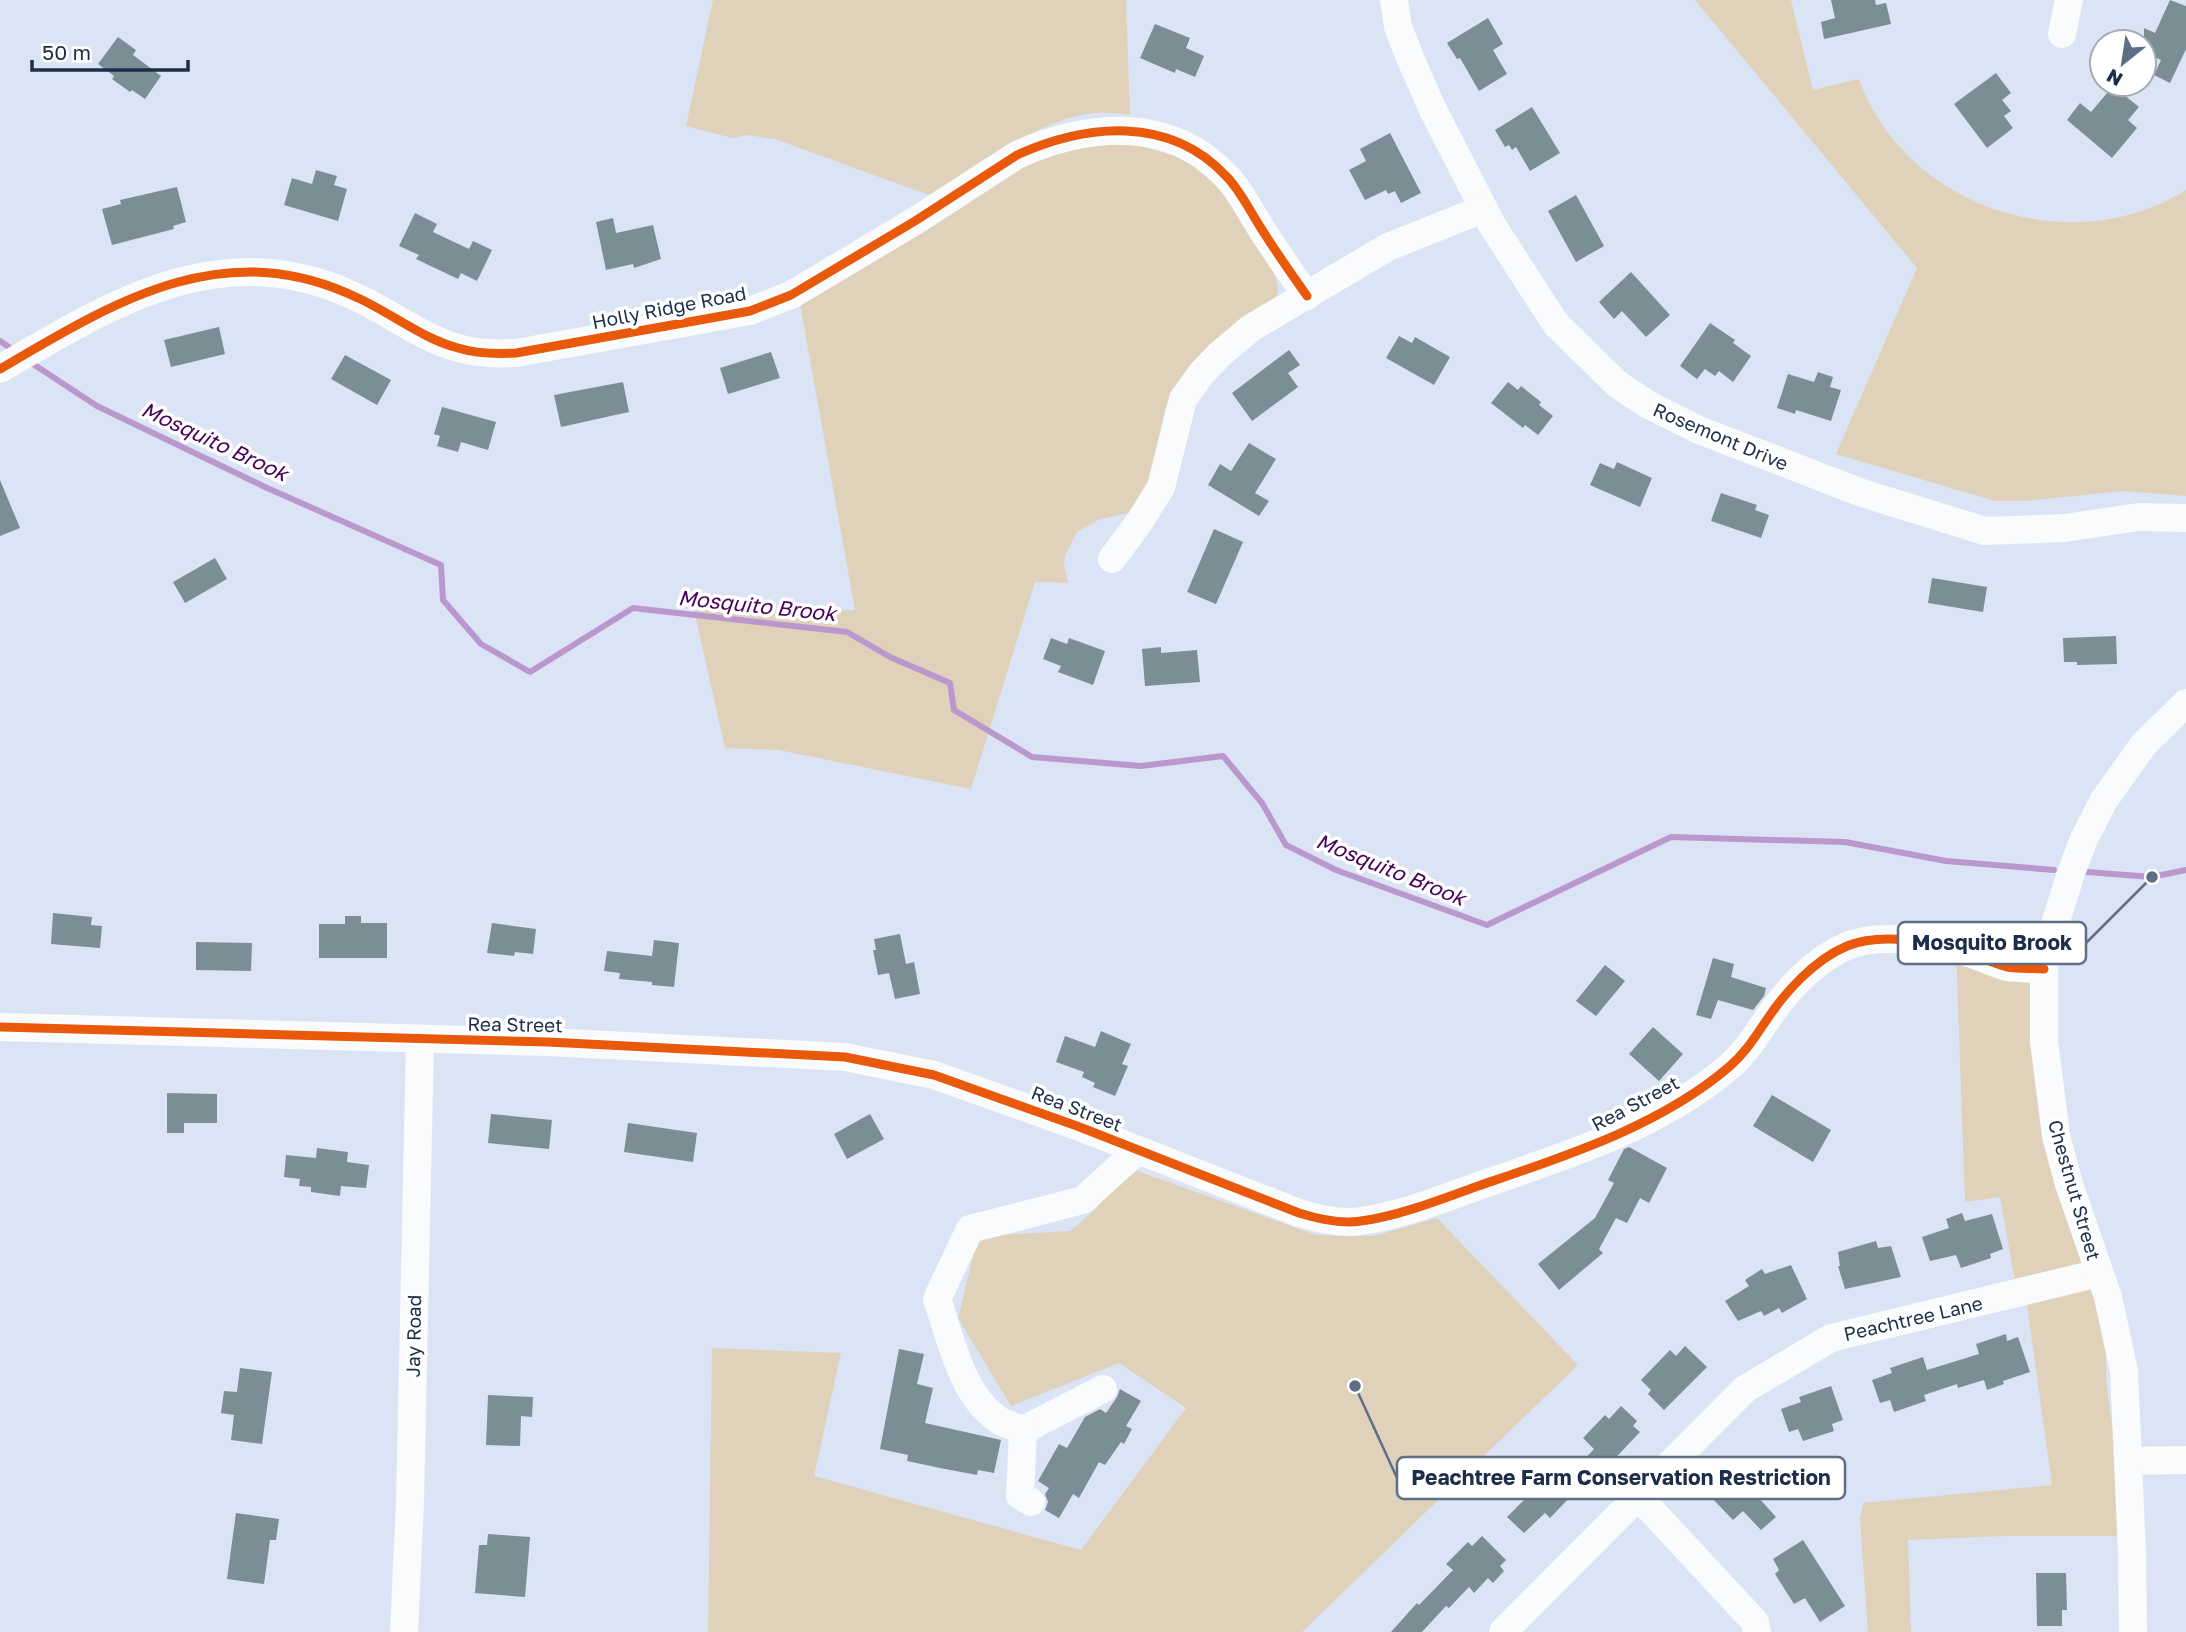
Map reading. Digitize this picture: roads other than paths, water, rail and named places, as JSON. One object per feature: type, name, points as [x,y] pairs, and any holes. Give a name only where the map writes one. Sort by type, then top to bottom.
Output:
[{"type":"street","name":"Rosemont Drive","points":[[1394,0],[1398,27],[1411,60],[1483,209],[1556,324],[1617,384],[1689,426],[1862,493],[1986,531],[2065,528],[2140,517],[2186,518]]},
{"type":"street","points":[[2062,34],[2069,0]]},
{"type":"street","name":"Holly Ridge Road","points":[[4,367],[87,318],[135,295],[202,275],[246,272],[282,275],[340,289],[439,342],[491,354],[516,353],[750,311],[791,295],[829,274],[1017,155],[1075,134],[1114,130],[1146,132],[1174,140],[1199,154],[1226,176],[1307,296]]},
{"type":"street","points":[[1112,559],[1161,486],[1183,399],[1219,355],[1251,328],[1388,247],[1483,209]]},
{"type":"street","name":"Chestnut Street","points":[[2133,1632],[2124,1371],[2116,1331],[2056,1136],[2044,1041],[2044,969],[2047,950],[2071,873],[2084,839],[2104,800],[2144,744],[2186,703]]},
{"type":"street","name":"Rea Street","points":[[0,1027],[548,1042],[845,1057],[934,1075],[1138,1150],[1298,1213],[1318,1219],[1360,1221],[1435,1201],[1585,1148],[1635,1127],[1709,1082],[1728,1067],[1748,1049],[1790,989],[1814,968],[1847,946],[1895,939],[1956,949],[2007,967],[2044,969]]},
{"type":"street","name":"Jay Road","points":[[404,1632],[410,1502],[420,1040]]},
{"type":"street","points":[[1102,1390],[1023,1430],[998,1420],[979,1401],[961,1368],[937,1299],[970,1229],[1083,1200],[1138,1150]]},
{"type":"street","name":"Peachtree Lane","points":[[1512,1629],[1638,1496],[1745,1389],[1831,1338],[2099,1273]]},
{"type":"street","points":[[1023,1430],[1020,1495],[1031,1502]]},
{"type":"street","points":[[2129,1461],[2186,1460]]},
{"type":"street","points":[[1638,1496],[1755,1622],[1757,1632]]},
{"type":"waterway","name":"Mosquito Brook","points":[[0,341],[16,352]]},
{"type":"waterway","name":"Mosquito Brook","points":[[30,362],[97,406],[265,487],[441,565],[443,600],[481,644],[530,672],[633,608],[847,632],[890,657],[950,683],[954,710],[1032,757],[1141,766],[1223,756],[1262,803],[1286,845],[1336,870],[1487,925],[1671,837],[1845,842],[1946,861],[2054,870]]},
{"type":"waterway","name":"Mosquito Brook","points":[[2087,872],[2152,877],[2186,870]]},
{"type":"place","name":"Mosquito Brook","points":[[2152,877]]},
{"type":"place","name":"Peachtree Farm Conservation Restriction","points":[[1355,1386]]}]
